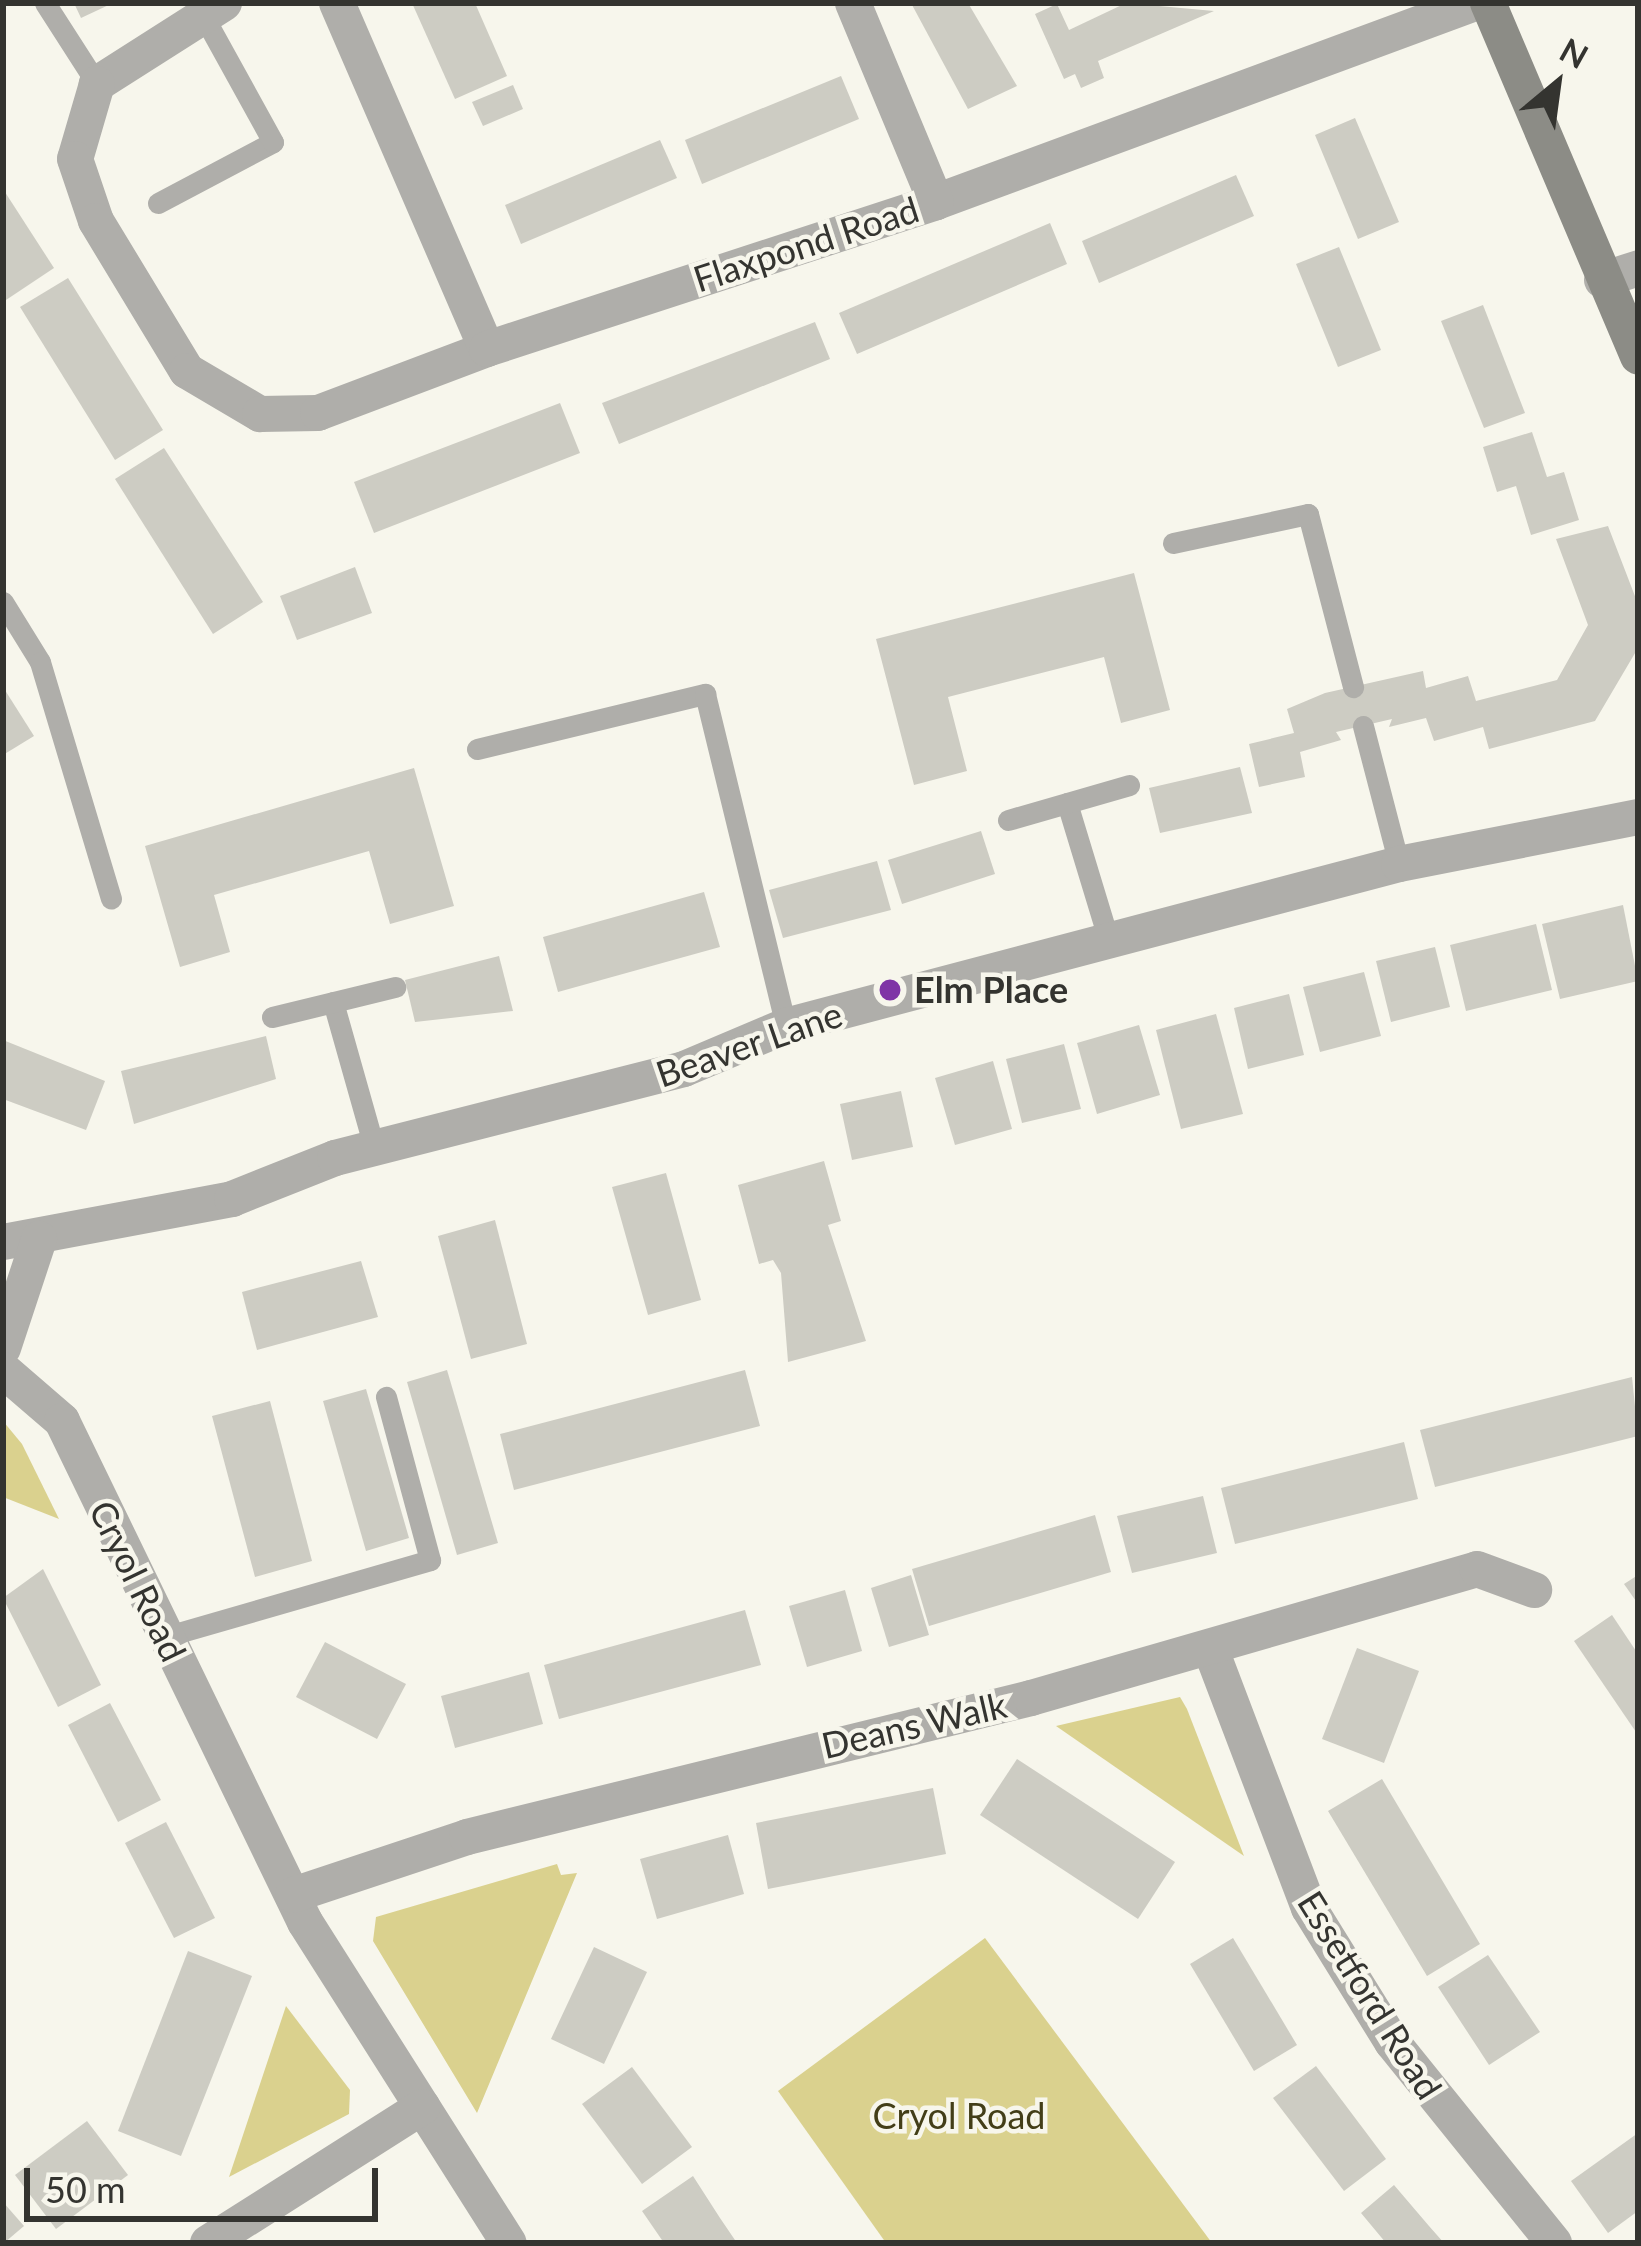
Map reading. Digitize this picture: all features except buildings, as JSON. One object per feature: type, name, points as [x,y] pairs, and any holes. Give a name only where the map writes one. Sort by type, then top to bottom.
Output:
[{"type":"main road","points":[[1488,3],[1638,356]]},
{"type":"street","points":[[338,3],[487,349]]},
{"type":"street","points":[[853,3],[936,202]]},
{"type":"street","name":"Flaxpond Road","points":[[98,84],[79,183],[187,371],[219,395],[260,414],[318,413],[487,349],[936,202],[1475,3]]},
{"type":"street","points":[[98,84],[214,9]]},
{"type":"street","points":[[1602,280],[1638,268]]},
{"type":"street","name":"Beaver Lane","points":[[21,1241],[232,1199],[374,1147],[683,1069],[786,1026],[1399,864],[1638,818]]},
{"type":"street","points":[[3,1348],[21,1241]]},
{"type":"street","name":"Cryol Road","points":[[3,1370],[62,1421],[293,1895],[509,2243]]},
{"type":"street","name":"Deans Walk","points":[[293,1895],[467,1837],[1211,1650],[1477,1569],[1534,1590]]},
{"type":"street","name":"Essetford Road","points":[[1211,1650],[1309,1908],[1432,2096],[1554,2243]]},
{"type":"street","points":[[208,2243],[422,2107]]},
{"type":"lane","points":[[45,3],[98,84]]},
{"type":"lane","points":[[158,203],[273,142],[214,9]]},
{"type":"lane","points":[[1173,544],[1308,514],[1353,687]]},
{"type":"lane","points":[[3,602],[40,662],[111,899]]},
{"type":"lane","points":[[477,749],[705,694],[786,1026]]},
{"type":"lane","points":[[1364,725],[1399,864]]},
{"type":"lane","points":[[1008,820],[1129,785]]},
{"type":"lane","points":[[1067,803],[1108,941]]},
{"type":"lane","points":[[272,1017],[395,987]]},
{"type":"lane","points":[[333,1002],[374,1147]]},
{"type":"lane","points":[[164,1637],[430,1560],[386,1397]]},
{"type":"green space","points":[[3,1421],[22,1444],[59,1519],[3,1497]]},
{"type":"green space","points":[[1180,1697],[1187,1709],[1244,1856],[1056,1726]]},
{"type":"green space","points":[[557,1864],[561,1875],[577,1873],[477,2113],[373,1941],[376,1917]]},
{"type":"green space","name":"Cryol Road","points":[[985,1938],[1212,2243],[886,2243],[778,2091]]},
{"type":"green space","points":[[286,2006],[350,2090],[349,2114],[229,2177]]},
{"type":"place","name":"Elm Place","points":[[890,990]]}]
